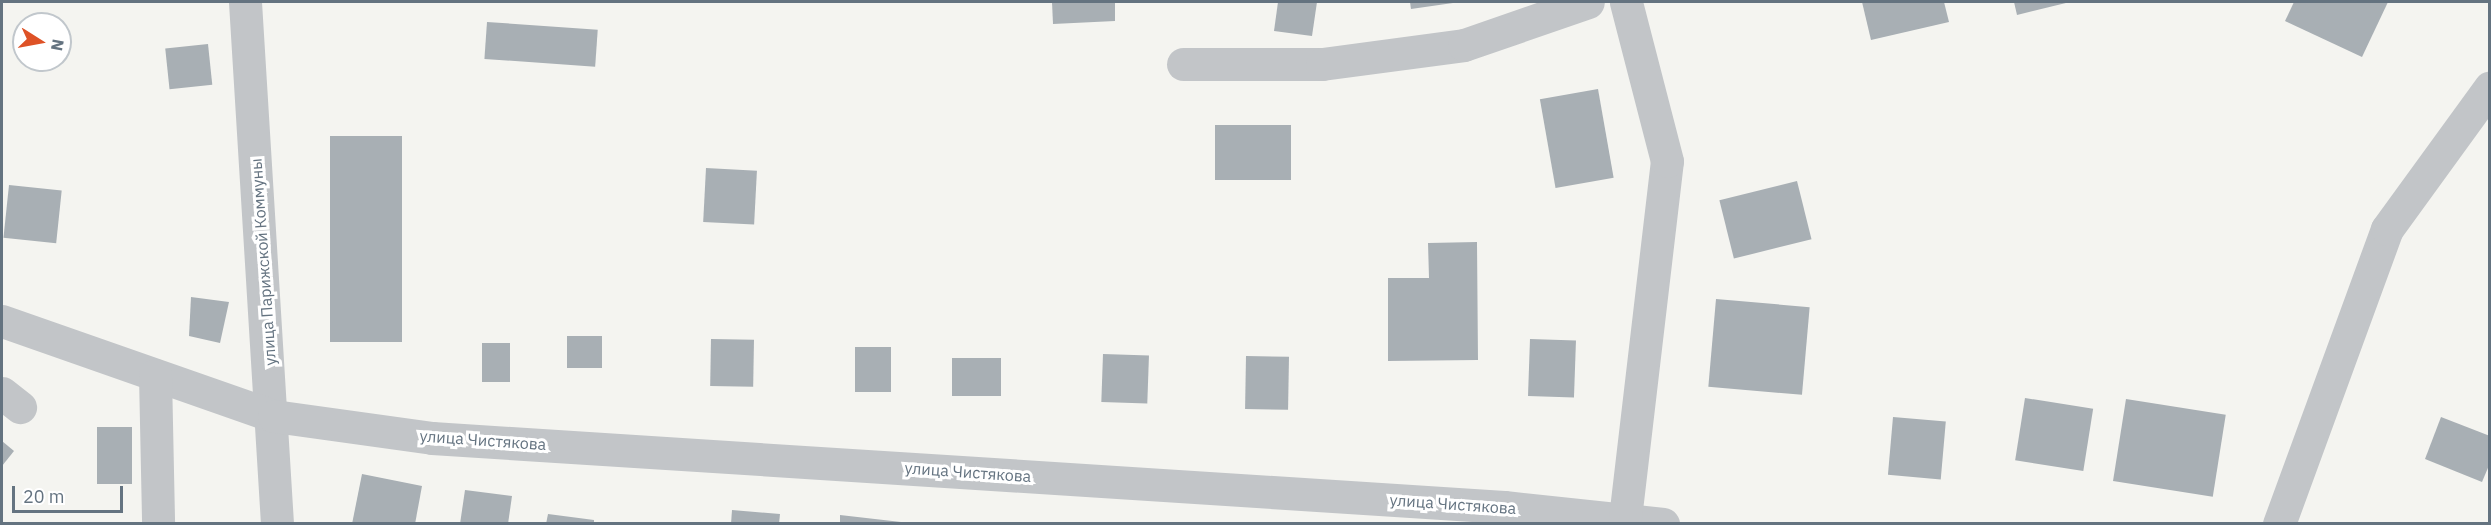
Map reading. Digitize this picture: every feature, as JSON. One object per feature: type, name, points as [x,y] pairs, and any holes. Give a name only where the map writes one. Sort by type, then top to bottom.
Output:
[{"type":"street","name":"улица Парижской Коммуны","points":[[244,2],[274,416],[277,524]]},
{"type":"street","points":[[1183,64],[1322,64],[1464,45],[1588,2]]},
{"type":"street","points":[[1625,518],[1667,161],[1626,2]]},
{"type":"street","points":[[2279,524],[2387,229],[2490,87]]},
{"type":"street","name":"улица Чистякова","points":[[2,321],[274,416],[432,438],[1503,515],[1625,518],[1663,524]]},
{"type":"street","points":[[155,375],[158,524]]},
{"type":"building","points":[[1052,2],[1115,2],[1115,21],[1053,24]]},
{"type":"building","points":[[1278,2],[1317,2],[1312,36],[1274,31]]},
{"type":"building","points":[[1410,2],[1453,2],[1453,3],[1411,9]]},
{"type":"building","points":[[1862,2],[1944,2],[1949,22],[1871,40]]},
{"type":"building","points":[[2014,2],[2070,2],[2017,15]]},
{"type":"building","points":[[2294,2],[2388,2],[2362,57],[2285,21]]},
{"type":"building","points":[[487,22],[598,30],[595,67],[484,59]]},
{"type":"building","points":[[208,44],[212,85],[170,89],[165,48]]},
{"type":"building","points":[[1598,89],[1614,178],[1556,188],[1540,99]]},
{"type":"building","points":[[1215,125],[1291,125],[1291,180],[1215,180]]},
{"type":"building","points":[[330,136],[402,136],[402,342],[330,342]]},
{"type":"building","points":[[706,168],[757,171],[754,225],[703,222]]},
{"type":"building","points":[[1797,181],[1812,239],[1734,259],[1719,200]]},
{"type":"building","points":[[9,185],[62,191],[56,243],[3,238]]},
{"type":"building","points":[[1477,242],[1478,360],[1388,361],[1388,278],[1429,278],[1428,243]]},
{"type":"building","points":[[191,297],[229,302],[220,343],[189,336]]},
{"type":"building","points":[[1716,299],[1810,307],[1802,395],[1708,387]]},
{"type":"building","points":[[567,336],[602,336],[602,368],[567,368]]},
{"type":"building","points":[[711,339],[754,340],[753,387],[710,386]]},
{"type":"building","points":[[1530,339],[1576,341],[1574,398],[1528,396]]},
{"type":"building","points":[[482,343],[510,343],[510,382],[482,382]]},
{"type":"building","points":[[855,347],[891,347],[891,392],[855,392]]},
{"type":"building","points":[[1103,354],[1149,356],[1147,404],[1101,402]]},
{"type":"building","points":[[1246,356],[1289,357],[1288,410],[1245,409]]},
{"type":"building","points":[[952,358],[1001,358],[1001,396],[952,396]]},
{"type":"building","points":[[2025,398],[2093,409],[2083,471],[2015,460]]},
{"type":"building","points":[[2126,399],[2226,415],[2213,497],[2113,481]]},
{"type":"building","points":[[1893,417],[1946,422],[1941,479],[1888,475]]},
{"type":"building","points":[[2441,417],[2490,436],[2490,463],[2482,482],[2425,459]]},
{"type":"building","points":[[97,427],[132,427],[132,484],[97,484]]},
{"type":"building","points":[[2,441],[14,451],[2,466]]},
{"type":"building","points":[[362,474],[422,486],[415,524],[352,524]]},
{"type":"building","points":[[465,490],[512,496],[508,524],[460,524]]},
{"type":"building","points":[[732,510],[780,514],[779,524],[731,524]]},
{"type":"building","points":[[548,514],[594,520],[594,524],[546,524]]},
{"type":"building","points":[[840,515],[901,522],[901,524],[840,524]]}]
